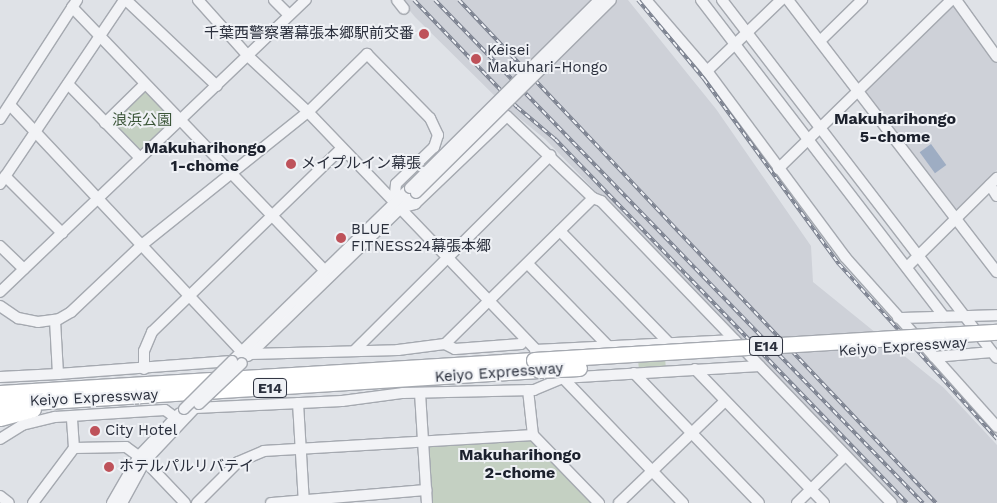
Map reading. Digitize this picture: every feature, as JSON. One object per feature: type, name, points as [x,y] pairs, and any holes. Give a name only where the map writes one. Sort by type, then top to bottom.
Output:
[{"type":"highway","name":"Keiyo Expressway","points":[[0,392],[997,332]]},
{"type":"highway","name":"Keiyo Expressway","points":[[0,404],[86,399],[536,360],[995,351]]},
{"type":"highway","points":[[0,420],[16,413],[76,404],[86,399]]},
{"type":"street","points":[[62,233],[3,180],[125,0],[217,86]]},
{"type":"street","points":[[198,0],[248,56],[308,112],[490,302],[524,340],[536,360],[562,378],[683,503]]},
{"type":"street","points":[[274,0],[289,16]]},
{"type":"street","points":[[0,292],[306,0]]},
{"type":"street","points":[[397,0],[404,9]]},
{"type":"street","points":[[413,190],[599,0]]},
{"type":"street","points":[[122,503],[142,459],[195,408],[246,353],[397,205],[611,0]]},
{"type":"street","points":[[646,0],[707,71],[845,257],[997,427]]},
{"type":"street","points":[[701,0],[944,317]]},
{"type":"street","points":[[722,0],[822,128],[964,316],[995,351]]},
{"type":"street","points":[[707,71],[780,0]]},
{"type":"street","points":[[788,0],[957,219],[993,259],[997,272]]},
{"type":"street","points":[[820,41],[862,0]]},
{"type":"street","points":[[778,169],[951,0]]},
{"type":"street","points":[[956,0],[997,57]]},
{"type":"street","points":[[0,119],[74,4],[100,37],[324,270]]},
{"type":"street","points":[[0,306],[26,320],[55,320],[77,307],[143,244],[308,112],[367,54],[430,118],[438,135],[434,147],[396,184],[397,205]]},
{"type":"street","points":[[68,84],[140,158]]},
{"type":"street","points":[[105,123],[145,84]]},
{"type":"street","points":[[10,104],[246,353],[398,350],[445,344],[456,349],[521,344],[524,340]]},
{"type":"street","points":[[246,353],[324,270],[397,205],[415,204],[507,116],[551,155],[593,198],[600,201],[892,503]]},
{"type":"street","points":[[144,369],[144,351],[152,332],[273,218],[342,148]]},
{"type":"street","points":[[355,350],[551,155]]},
{"type":"street","points":[[907,267],[993,182],[997,196]]},
{"type":"street","points":[[445,344],[490,302],[593,198]]},
{"type":"street","points":[[560,231],[670,344]]},
{"type":"street","points":[[0,246],[24,269]]},
{"type":"street","points":[[528,264],[609,348]]},
{"type":"street","points":[[898,318],[997,315]]},
{"type":"street","points":[[55,320],[58,374]]},
{"type":"street","points":[[536,360],[609,348],[735,340]]},
{"type":"street","points":[[934,357],[995,351]]},
{"type":"street","points":[[0,376],[144,369],[237,362]]},
{"type":"street","points":[[112,503],[142,459],[176,418],[237,362]]},
{"type":"street","points":[[195,408],[298,403],[420,392],[528,390],[562,378],[760,366]]},
{"type":"street","points":[[696,369],[824,503]]},
{"type":"street","points":[[634,373],[760,503]]},
{"type":"street","points":[[528,390],[533,435],[599,503]]},
{"type":"street","points":[[420,392],[427,503]]},
{"type":"street","points":[[619,503],[725,401]]},
{"type":"street","points":[[298,403],[304,501]]},
{"type":"street","points":[[0,439],[34,421],[72,416],[165,410],[176,418]]},
{"type":"street","points":[[32,503],[74,448],[72,416]]},
{"type":"street","points":[[197,503],[246,458],[264,451],[533,435]]},
{"type":"street","points":[[74,448],[121,445],[142,459],[185,503]]},
{"type":"street","points":[[797,503],[845,456]]},
{"type":"street","points":[[271,503],[426,490]]},
{"type":"street","points":[[0,496],[9,503]]},
{"type":"shaded area","points":[[401,0],[628,0],[716,109],[811,246],[813,282],[944,388],[997,445],[997,503],[898,503],[545,139],[508,109],[415,17]]},
{"type":"shaded area","points":[[952,6],[957,8],[997,63],[997,170],[957,209],[952,209],[866,96],[866,91]]},
{"type":"green space","name":"浪浜公園","points":[[142,91],[147,91],[172,117],[173,122],[143,152],[138,152],[113,126],[112,120]]},
{"type":"green space","points":[[665,358],[666,369],[639,371],[638,360]]},
{"type":"green space","points":[[533,440],[594,503],[432,503],[429,448],[432,444]]},
{"type":"water","points":[[931,144],[946,165],[935,173],[920,152]]},
{"type":"railway","points":[[414,0],[517,107],[555,139],[907,503]]},
{"type":"railway","points":[[435,0],[923,503]]},
{"type":"railway","points":[[459,0],[936,503]]},
{"type":"railway","points":[[638,0],[704,79],[839,264],[997,439]]},
{"type":"place","name":"千葉西警察署幕張本郷駅前交番","points":[[424,34]]},
{"type":"place","name":"Keisei Makuhari-Hongo","points":[[476,59]]},
{"type":"place","name":"メイプルイン幕張","points":[[291,164]]},
{"type":"place","name":"BLUE FITNESS24幕張本郷","points":[[341,238]]},
{"type":"place","name":"City Hotel","points":[[95,431]]},
{"type":"place","name":"ホテルパルリバテイ","points":[[109,467]]},
{"type":"district","name":"Makuharihongo 5-chome","points":[[895,128]]},
{"type":"district","name":"Makuharihongo 1-chome","points":[[205,157]]},
{"type":"district","name":"Makuharihongo 2-chome","points":[[520,464]]}]
